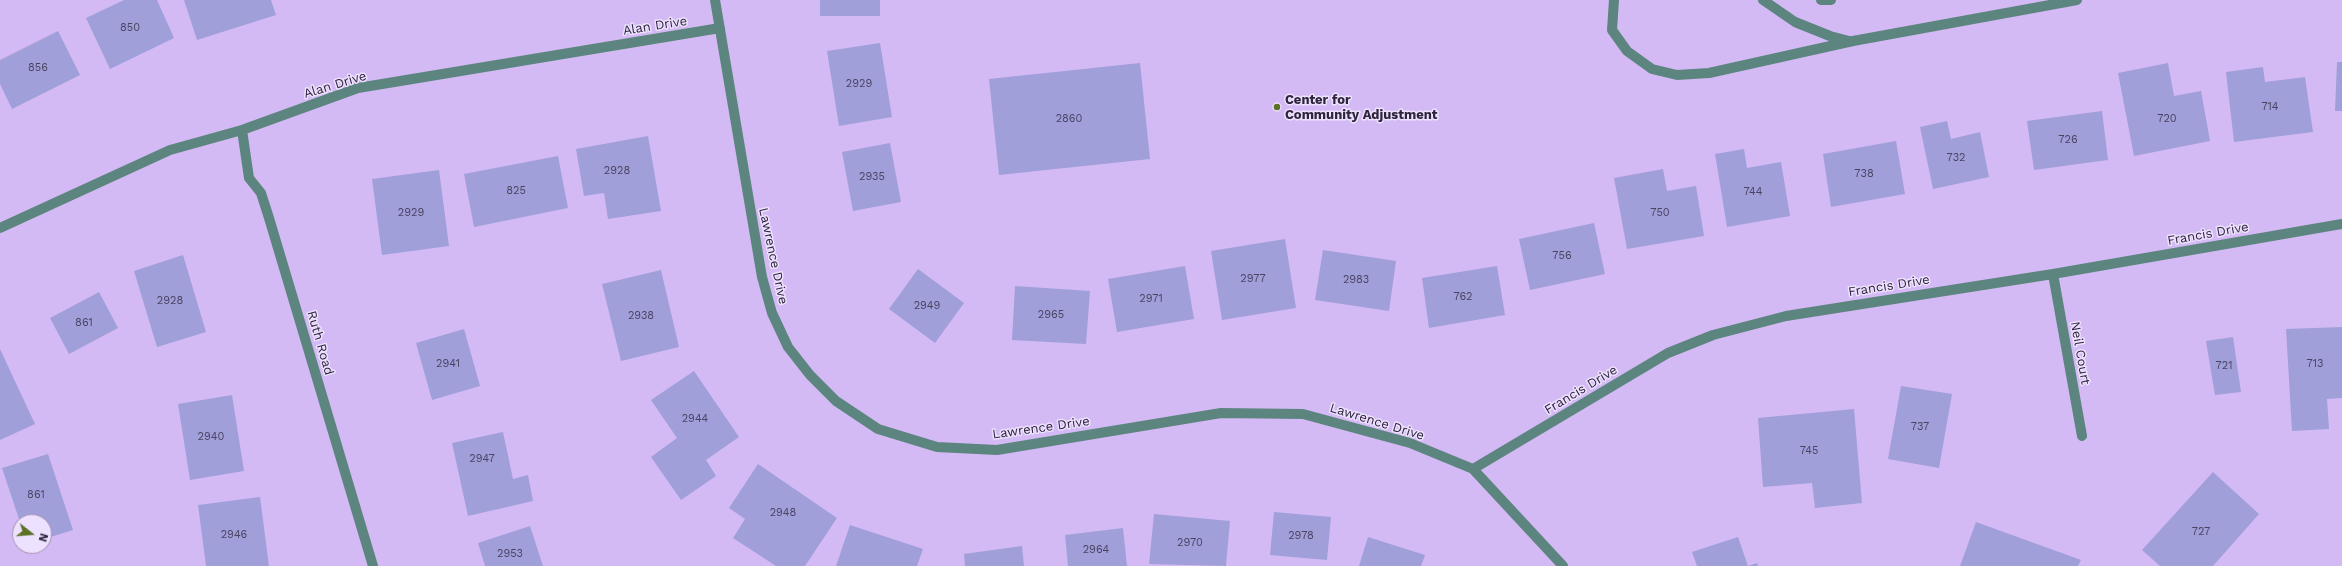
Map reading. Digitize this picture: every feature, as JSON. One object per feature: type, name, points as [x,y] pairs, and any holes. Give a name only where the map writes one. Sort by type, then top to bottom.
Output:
[{"type":"street","name":"Lawrence Drive","points":[[715,0],[762,277],[772,313],[788,347],[810,375],[836,401],[878,428],[937,447],[997,450],[1221,413],[1304,414],[1410,443],[1473,469],[1563,566]]},
{"type":"street","points":[[1614,0],[1612,30],[1627,50],[1652,68],[1677,75],[1709,73],[1853,41],[2076,0]]},
{"type":"street","points":[[1763,0],[1795,22],[1830,36],[1853,41]]},
{"type":"street","points":[[1821,0],[1831,0]]},
{"type":"street","name":"Alan Drive","points":[[0,228],[170,150],[242,130],[358,88],[720,28]]},
{"type":"street","name":"Ruth Road","points":[[242,130],[249,178],[261,193],[270,218],[373,566]]},
{"type":"street","name":"Francis Drive","points":[[1473,469],[1668,353],[1713,335],[1786,316],[2053,274],[2342,224]]},
{"type":"street","name":"Neil Court","points":[[2053,274],[2082,436]]},
{"type":"building","points":[[124,0],[157,0],[174,38],[110,69],[86,18]]},
{"type":"building","points":[[184,0],[271,0],[276,15],[197,40]]},
{"type":"building","points":[[820,0],[880,0],[880,16],[820,16]]},
{"type":"building","points":[[58,31],[80,75],[12,109],[0,84],[0,60]]},
{"type":"building","points":[[880,43],[892,117],[839,126],[827,51]]},
{"type":"building","points":[[2337,62],[2342,62],[2342,111],[2335,111]]},
{"type":"building","points":[[1140,63],[1150,159],[999,175],[989,79]]},
{"type":"building","points":[[2168,63],[2174,96],[2201,91],[2210,141],[2134,156],[2118,73]]},
{"type":"building","points":[[2263,67],[2265,82],[2305,77],[2313,132],[2234,142],[2226,72]]},
{"type":"building","points":[[2102,111],[2108,160],[2034,170],[2027,121]]},
{"type":"building","points":[[1947,121],[1951,139],[1980,132],[1989,177],[1933,189],[1920,127]]},
{"type":"building","points":[[648,136],[661,211],[608,219],[604,193],[584,196],[576,149]]},
{"type":"building","points":[[1896,141],[1905,194],[1831,207],[1823,154]]},
{"type":"building","points":[[890,143],[901,202],[853,211],[842,152]]},
{"type":"building","points":[[1744,149],[1747,168],[1781,162],[1790,216],[1727,227],[1715,154]]},
{"type":"building","points":[[558,156],[568,208],[474,227],[464,174]]},
{"type":"building","points":[[1663,169],[1667,191],[1696,186],[1704,236],[1627,249],[1614,178]]},
{"type":"building","points":[[439,170],[449,246],[382,255],[372,179]]},
{"type":"building","points":[[1594,223],[1605,274],[1530,290],[1519,239]]},
{"type":"building","points":[[1285,239],[1296,308],[1222,320],[1211,251]]},
{"type":"building","points":[[1323,250],[1396,261],[1389,311],[1315,300]]},
{"type":"building","points":[[183,255],[206,332],[157,347],[134,271]]},
{"type":"building","points":[[1185,266],[1194,319],[1117,332],[1108,279]]},
{"type":"building","points":[[1497,266],[1505,315],[1429,328],[1422,278]]},
{"type":"building","points":[[918,269],[964,303],[935,343],[889,309]]},
{"type":"building","points":[[661,270],[679,347],[621,361],[602,284]]},
{"type":"building","points":[[1015,286],[1090,291],[1086,344],[1012,340]]},
{"type":"building","points":[[99,292],[118,328],[69,354],[50,318]]},
{"type":"building","points":[[2342,327],[2342,398],[2327,399],[2329,429],[2292,431],[2286,329]]},
{"type":"building","points":[[464,329],[480,386],[432,400],[416,343]]},
{"type":"building","points":[[2233,337],[2241,392],[2215,395],[2206,341]]},
{"type":"building","points":[[0,349],[35,424],[0,440]]},
{"type":"building","points":[[694,371],[739,437],[706,460],[716,476],[681,500],[651,457],[677,438],[651,400]]},
{"type":"building","points":[[1901,386],[1952,394],[1939,468],[1888,459]]},
{"type":"building","points":[[232,395],[244,471],[190,480],[178,404]]},
{"type":"building","points":[[1854,409],[1862,503],[1815,508],[1812,483],[1763,487],[1758,418]]},
{"type":"building","points":[[503,432],[513,479],[528,475],[533,501],[468,516],[452,443]]},
{"type":"building","points":[[48,454],[73,530],[52,537],[52,514],[17,514],[2,468]]},
{"type":"building","points":[[758,464],[837,518],[805,566],[776,566],[733,538],[745,519],[729,508]]},
{"type":"building","points":[[2213,472],[2259,514],[2213,566],[2160,566],[2142,550]]},
{"type":"building","points":[[260,497],[269,566],[206,566],[198,505]]},
{"type":"building","points":[[1274,512],[1331,517],[1327,560],[1270,555]]},
{"type":"building","points":[[1154,514],[1230,521],[1226,566],[1149,564]]},
{"type":"building","points":[[1976,522],[2081,560],[2078,566],[1960,566]]},
{"type":"building","points":[[850,525],[923,549],[917,566],[836,566]]},
{"type":"building","points":[[530,526],[543,566],[485,566],[478,543]]},
{"type":"building","points":[[1123,528],[1127,566],[1068,566],[1065,535]]},
{"type":"building","points":[[1368,537],[1425,555],[1421,566],[1359,566]]},
{"type":"building","points":[[1738,537],[1748,566],[1697,566],[1692,552]]},
{"type":"building","points":[[1022,546],[1024,566],[965,566],[964,554]]},
{"type":"building","points":[[1757,563],[1758,566],[1748,566]]},
{"type":"place","name":"Center for Community Adjustment","points":[[1277,107]]}]
